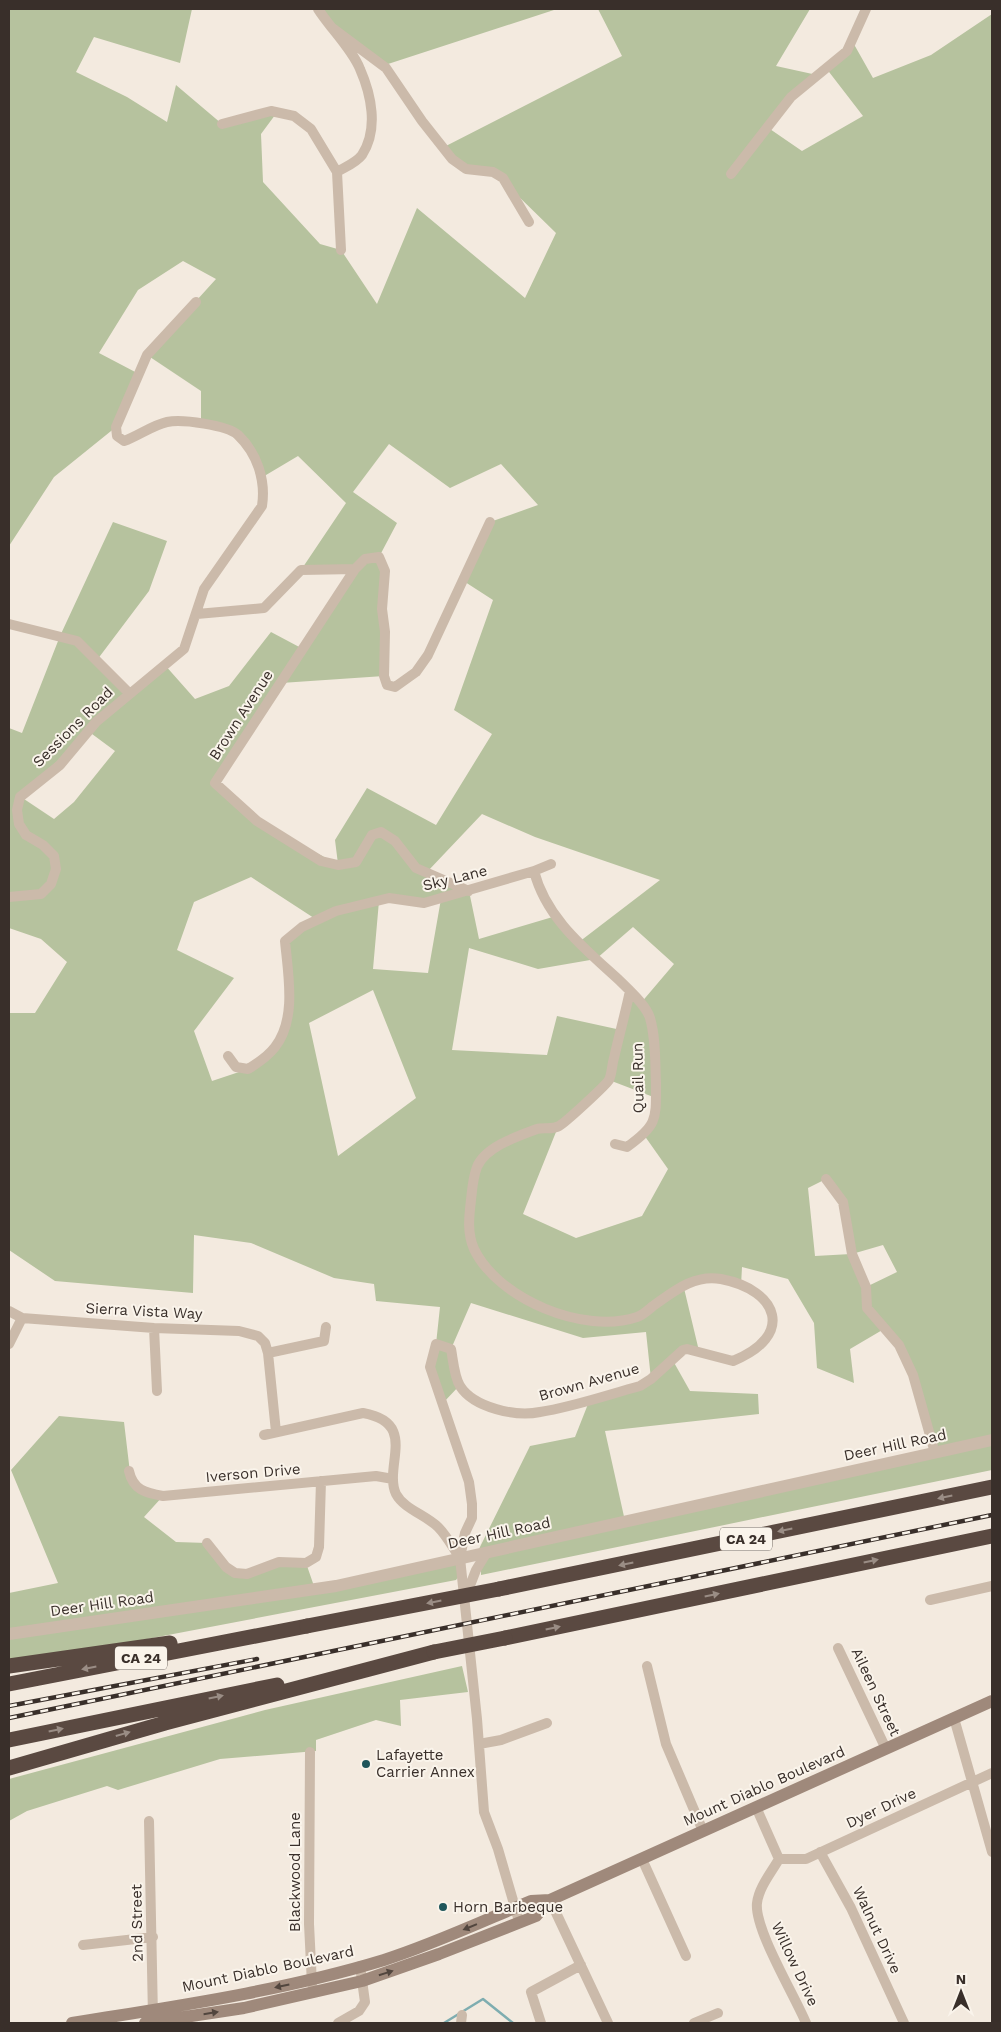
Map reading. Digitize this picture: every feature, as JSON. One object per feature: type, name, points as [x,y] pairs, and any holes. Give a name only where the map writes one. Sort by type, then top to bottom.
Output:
[{"type":"highway","name":"CA 24","points":[[9,1684],[499,1589],[992,1487]]},
{"type":"highway","points":[[9,1768],[165,1722],[434,1652],[992,1536]]},
{"type":"highway","points":[[9,1666],[152,1645],[274,1632]]},
{"type":"highway","points":[[9,1740],[248,1690],[373,1667]]},
{"type":"main road","name":"Mount Diablo Boulevard","points":[[151,2019],[312,1980],[395,1956],[531,1900],[550,1900],[992,1701]]},
{"type":"main road","name":"Mount Diablo Boulevard","points":[[72,2023],[151,2019],[244,2008],[313,1993],[362,1980],[436,1955],[519,1921],[536,1916],[550,1900]]},
{"type":"street","points":[[318,9],[360,68],[373,109],[369,135],[362,155],[355,162],[336,172]]},
{"type":"street","points":[[730,174],[791,97],[847,51],[866,9]]},
{"type":"street","points":[[331,27],[386,68],[422,121],[452,159],[466,169],[493,172],[503,178],[529,222]]},
{"type":"street","points":[[222,124],[271,111],[294,116],[311,129],[336,172],[341,250]]},
{"type":"street","points":[[129,692],[184,649],[204,589],[262,506],[264,490],[255,457],[237,434],[201,422],[167,422],[124,441],[117,436],[116,427],[147,355],[196,302]]},
{"type":"street","points":[[197,614],[264,608],[301,570],[355,569],[365,559],[379,557],[385,571],[382,609],[385,632],[384,676],[387,685],[395,687],[416,672],[428,655],[490,522]]},
{"type":"street","name":"Brown Avenue","points":[[355,569],[215,783],[257,821],[322,862],[338,865],[356,862],[372,836],[381,832],[396,841],[416,868],[469,891]]},
{"type":"street","name":"Sessions Road","points":[[9,624],[77,641],[129,692],[96,722],[60,765],[20,797],[17,810],[20,824],[26,835],[42,845],[54,856],[56,869],[51,884],[41,894],[9,897]]},
{"type":"street","name":"Sky Lane","points":[[228,1056],[236,1067],[248,1069],[274,1048],[285,1032],[288,1013],[288,974],[285,941],[302,927],[336,911],[390,898],[424,903],[469,891],[551,864]]},
{"type":"street","points":[[534,871],[538,889],[546,904],[568,932],[630,992]]},
{"type":"street","name":"Brown Avenue","points":[[519,1921],[484,1812],[466,1597],[460,1558],[465,1533],[472,1518],[472,1504],[469,1482],[430,1367],[436,1344],[451,1349],[460,1385],[476,1400],[492,1407],[513,1412],[539,1413],[640,1386],[652,1379],[678,1354],[687,1349],[733,1361],[758,1348],[766,1338],[774,1316],[770,1306],[762,1297],[741,1286],[720,1279],[707,1278],[682,1284],[638,1317],[611,1321],[579,1318],[543,1310],[514,1294],[486,1266],[474,1249],[468,1228],[477,1166],[496,1148],[538,1129],[558,1127],[609,1080],[630,992]]},
{"type":"street","name":"Quail Run","points":[[615,1144],[627,1147],[644,1135],[656,1117],[655,1049],[650,1017],[630,992]]},
{"type":"street","points":[[826,1179],[844,1202],[852,1254],[866,1287],[866,1308],[899,1345],[913,1375],[934,1453]]},
{"type":"street","name":"Sierra Vista Way","points":[[9,1311],[22,1318],[154,1328],[239,1331],[258,1336],[266,1343],[268,1353]]},
{"type":"street","points":[[9,1344],[22,1318]]},
{"type":"street","points":[[276,1432],[268,1353],[324,1340],[326,1327]]},
{"type":"street","points":[[154,1328],[157,1391]]},
{"type":"street","points":[[264,1435],[363,1412],[374,1414],[392,1431],[397,1443],[393,1479],[396,1494],[406,1505],[438,1527],[460,1558]]},
{"type":"street","name":"Deer Hill Road","points":[[9,1634],[336,1586],[992,1440]]},
{"type":"street","name":"Iverson Drive","points":[[129,1471],[131,1481],[143,1492],[163,1496],[376,1476],[393,1479]]},
{"type":"street","points":[[207,1544],[226,1567],[235,1574],[247,1574],[280,1562],[306,1563],[316,1557],[319,1547],[322,1482]]},
{"type":"street","points":[[466,1597],[476,1570],[487,1552]]},
{"type":"street","points":[[930,1600],[992,1586]]},
{"type":"street","name":"Aileen Street","points":[[838,1648],[886,1749]]},
{"type":"street","points":[[647,1666],[666,1744],[703,1832]]},
{"type":"street","points":[[954,1718],[992,1852]]},
{"type":"street","points":[[479,1744],[501,1740],[546,1723]]},
{"type":"street","name":"Blackwood Lane","points":[[310,1752],[310,1924],[313,1993]]},
{"type":"street","name":"Dyer Drive","points":[[779,1859],[798,1860],[820,1852],[992,1773]]},
{"type":"street","points":[[756,1807],[779,1859]]},
{"type":"street","name":"2nd Street","points":[[148,1822],[153,1937],[151,2019]]},
{"type":"street","name":"Walnut Drive","points":[[820,1852],[850,1908],[904,2023]]},
{"type":"street","points":[[642,1859],[686,1956]]},
{"type":"street","name":"Willow Drive","points":[[779,1859],[761,1890],[757,1913],[762,1930],[806,2023]]},
{"type":"street","points":[[550,1900],[608,2023]]},
{"type":"street","points":[[83,1945],[153,1937]]},
{"type":"street","points":[[541,2023],[531,1992],[581,1965]]},
{"type":"street","points":[[338,2023],[362,2007],[365,1997],[360,1966]]},
{"type":"street","points":[[694,2023],[718,2013]]},
{"type":"green space","points":[[9,9],[192,9],[180,63],[94,37],[76,72],[127,97],[167,122],[176,85],[222,124],[278,111],[261,134],[263,182],[320,244],[341,250],[377,304],[417,208],[525,298],[556,233],[512,190],[503,178],[466,169],[442,148],[622,56],[598,9],[810,9],[776,66],[817,75],[767,127],[802,151],[863,116],[826,68],[851,39],[873,78],[931,55],[992,14],[992,1470],[481,1575],[481,1568],[476,1555],[530,1446],[575,1437],[590,1399],[651,1379],[646,1332],[583,1338],[471,1303],[451,1349],[460,1385],[443,1403],[430,1367],[436,1344],[440,1307],[376,1301],[374,1284],[334,1278],[251,1243],[194,1235],[193,1293],[55,1281],[9,1250],[9,1013],[35,1013],[67,962],[41,939],[9,928],[9,728],[22,733],[60,636],[113,522],[167,541],[149,591],[97,660],[129,692],[164,664],[195,699],[229,686],[271,632],[303,649],[355,570],[301,570],[346,503],[298,456],[261,478],[237,434],[201,422],[201,391],[147,355],[216,279],[183,261],[138,290],[99,353],[139,374],[116,427],[54,477],[9,546]],"holes":[[[389,444],[450,488],[501,464],[538,505],[490,522],[462,580],[493,600],[454,710],[492,734],[436,825],[367,788],[335,840],[338,864],[275,832],[215,783],[281,683],[384,676],[385,571],[379,557],[397,523],[353,492]],[[88,731],[115,751],[74,802],[54,819],[21,797]],[[482,814],[535,837],[660,880],[579,942],[556,916],[479,939],[469,891],[427,872]],[[251,877],[317,920],[285,941],[285,1032],[248,1069],[212,1081],[194,1031],[234,978],[177,950],[194,902]],[[441,899],[428,973],[373,969],[379,901]],[[633,927],[674,964],[640,1004],[630,991],[621,1030],[557,1016],[547,1055],[452,1050],[469,948],[538,969],[596,959]],[[373,990],[416,1098],[338,1156],[309,1023]],[[609,1080],[656,1098],[644,1135],[668,1169],[642,1216],[576,1238],[523,1214],[558,1127]],[[826,1179],[843,1202],[851,1254],[815,1256],[808,1188]],[[883,1245],[897,1272],[866,1287],[852,1254]],[[742,1267],[788,1279],[814,1323],[817,1368],[854,1383],[850,1349],[884,1329],[913,1375],[934,1453],[625,1521],[605,1431],[759,1414],[758,1394],[690,1391],[672,1359],[691,1348],[699,1351],[683,1284],[720,1279],[741,1286]]]},
{"type":"green space","points":[[318,9],[557,9],[388,64],[331,27]]},
{"type":"green space","points":[[59,1416],[124,1422],[131,1481],[163,1496],[144,1517],[176,1542],[207,1543],[235,1573],[306,1563],[315,1589],[460,1558],[462,1572],[456,1580],[126,1643],[9,1660],[9,1593],[58,1583],[11,1470]]},
{"type":"green space","points":[[462,1666],[468,1692],[400,1700],[401,1726],[376,1720],[316,1740],[316,1751],[220,1759],[118,1790],[107,1786],[27,1811],[9,1821],[9,1779],[265,1710]]},
{"type":"waterway","points":[[444,2023],[483,1999],[513,2023]]},
{"type":"railway","points":[[9,1718],[992,1515]]},
{"type":"railway","points":[[9,1706],[257,1659]]},
{"type":"place","name":"Lafayette Carrier Annex","points":[[366,1764]]},
{"type":"place","name":"Horn Barbeque","points":[[443,1907]]}]
